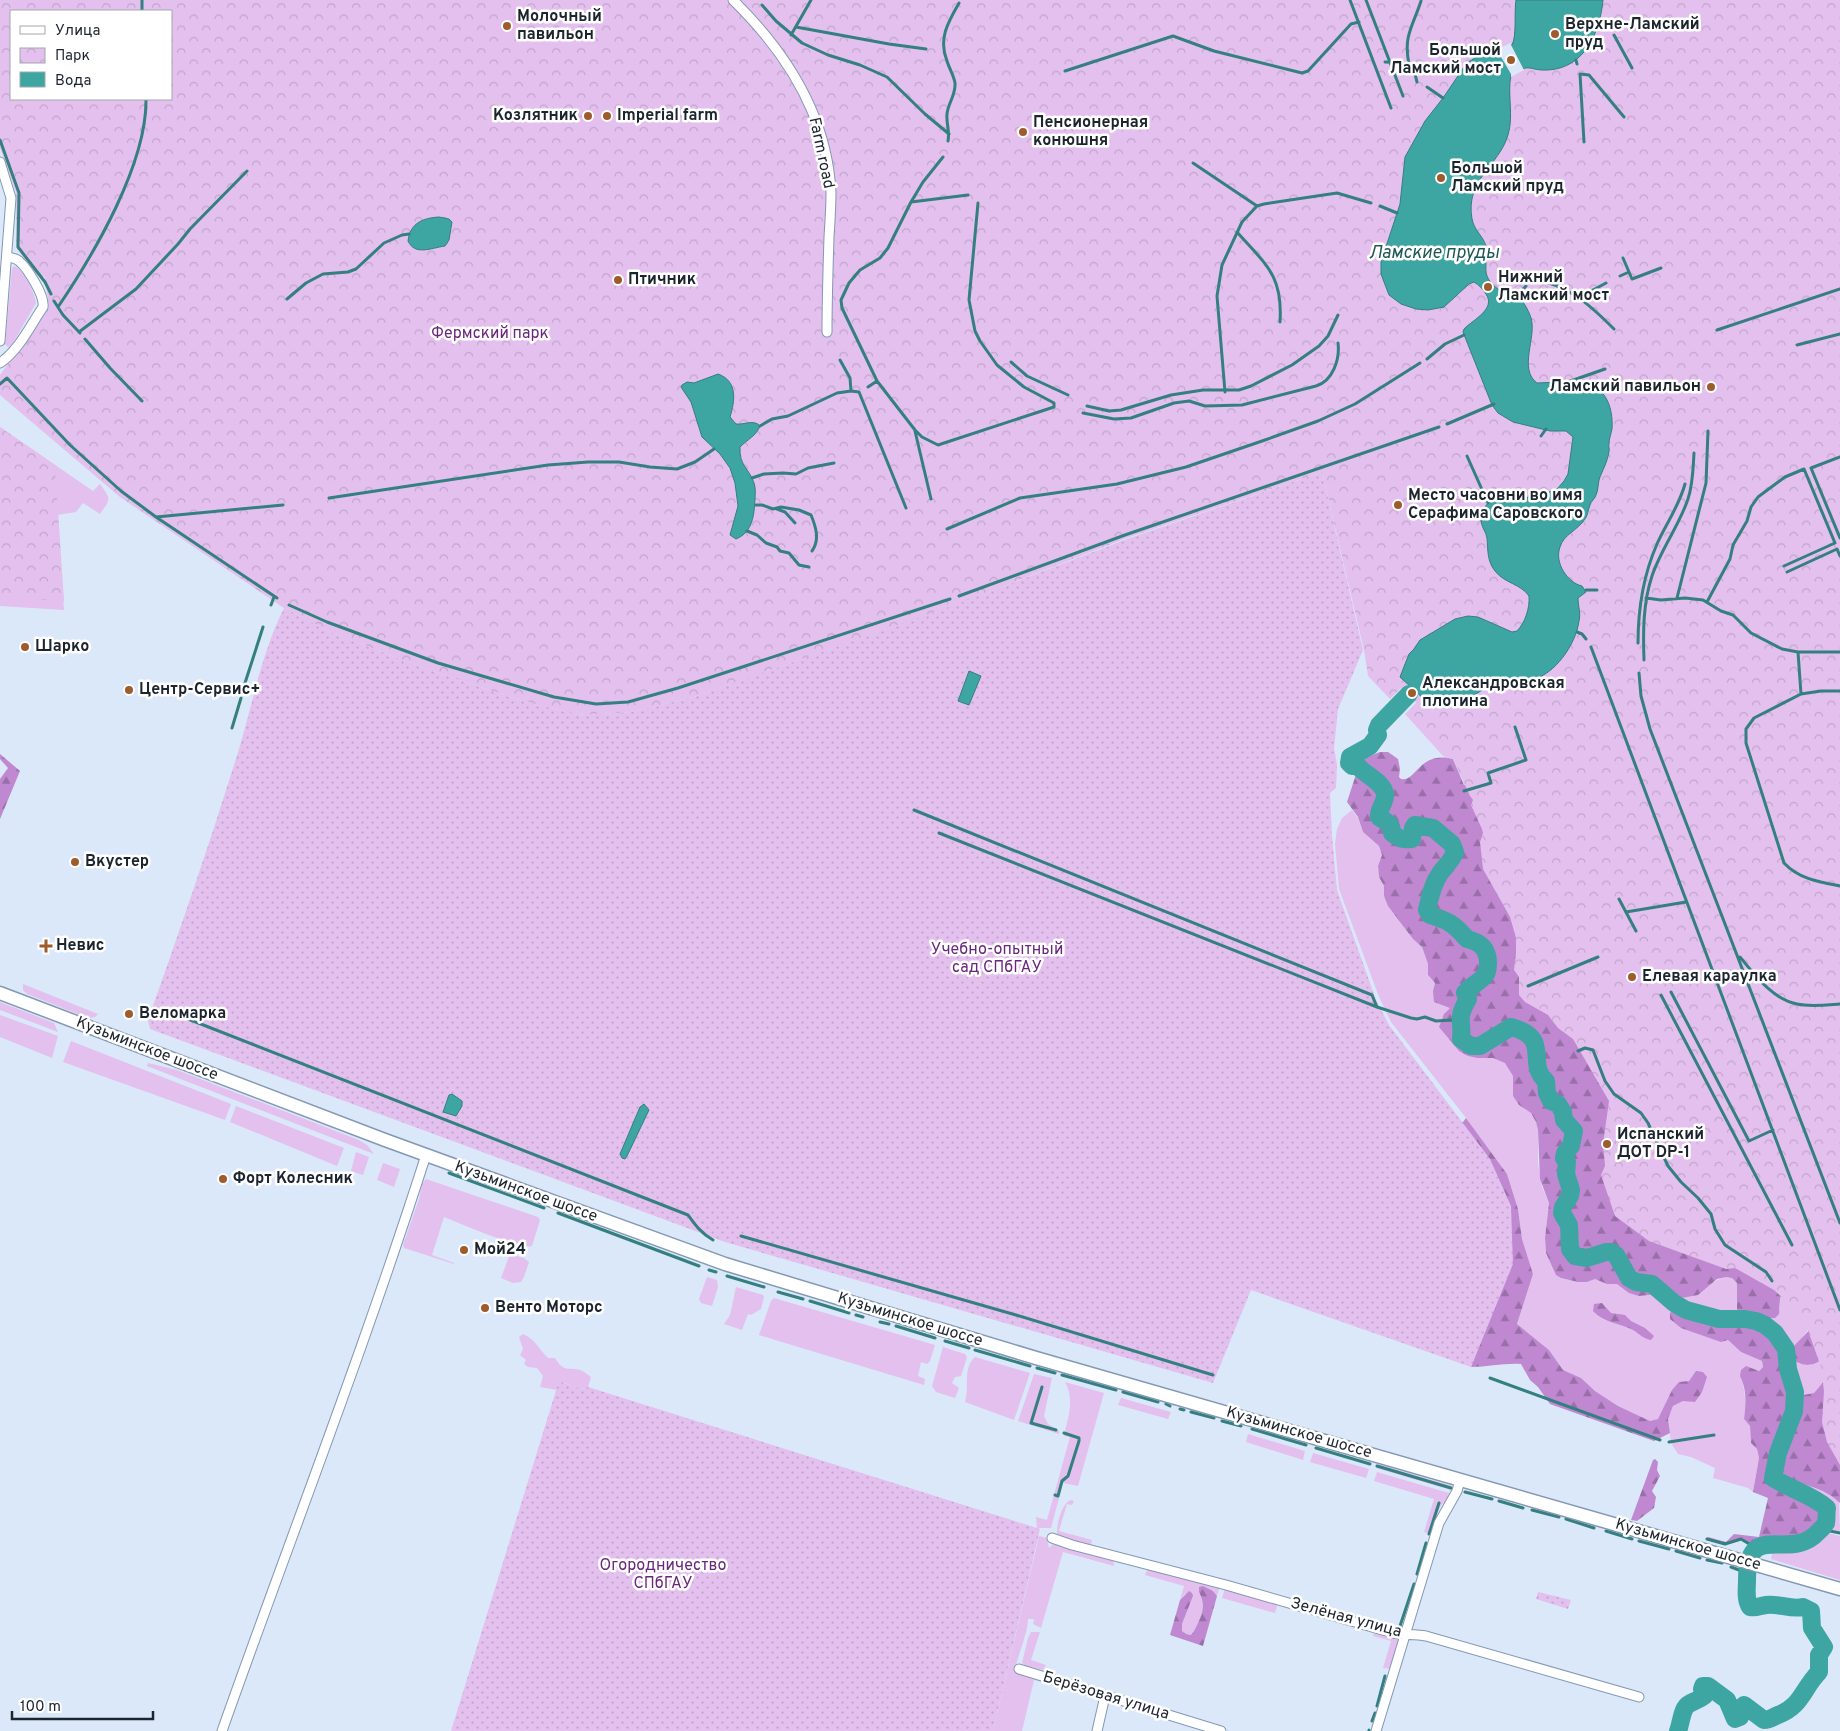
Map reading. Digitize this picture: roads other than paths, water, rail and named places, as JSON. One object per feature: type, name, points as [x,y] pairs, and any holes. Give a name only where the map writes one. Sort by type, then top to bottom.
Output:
[{"type":"main road","name":"Кузьминское шоссе","points":[[0,993],[426,1155],[712,1260],[758,1275],[1053,1363],[1840,1589]]},
{"type":"street","name":"Farm road","points":[[733,0],[768,38],[794,74],[812,111],[821,138],[831,192],[826,332]]},
{"type":"street","points":[[0,162],[11,198],[8,257],[0,341]]},
{"type":"street","points":[[0,364],[9,357],[20,342],[43,307],[44,301],[41,292],[20,262],[8,257]]},
{"type":"street","points":[[222,1731],[338,1413],[426,1155]]},
{"type":"street","points":[[1376,1731],[1439,1523],[1457,1491],[1460,1480]]},
{"type":"street","name":"Зелёная улица","points":[[1052,1538],[1405,1635],[1411,1633],[1426,1636],[1639,1697]]},
{"type":"street","name":"Берёзовая улица","points":[[1019,1669],[1221,1731]]},
{"type":"street","points":[[1097,1731],[1105,1696]]},
{"type":"water","name":"Ламские пруды","points":[[1516,0],[1603,0],[1594,36],[1581,55],[1572,63],[1561,68],[1548,70],[1526,68],[1511,75],[1510,128],[1504,146],[1473,193],[1471,205],[1472,219],[1486,246],[1486,273],[1488,279],[1500,291],[1517,295],[1530,315],[1532,334],[1528,361],[1532,377],[1537,383],[1559,382],[1565,387],[1587,386],[1599,390],[1603,393],[1610,408],[1612,429],[1608,455],[1599,480],[1597,492],[1585,519],[1564,539],[1560,547],[1559,559],[1567,577],[1582,586],[1586,592],[1578,598],[1580,615],[1577,630],[1563,657],[1548,672],[1531,680],[1497,682],[1475,695],[1465,698],[1426,701],[1400,677],[1409,654],[1420,640],[1455,619],[1468,616],[1478,617],[1512,632],[1517,631],[1525,620],[1529,596],[1522,589],[1499,575],[1492,567],[1481,517],[1485,507],[1490,502],[1497,500],[1503,502],[1522,501],[1527,499],[1529,495],[1536,497],[1557,489],[1568,474],[1573,437],[1566,431],[1550,431],[1513,422],[1498,413],[1492,405],[1463,332],[1486,309],[1488,304],[1486,294],[1479,286],[1474,282],[1469,284],[1444,307],[1428,310],[1416,309],[1401,304],[1389,295],[1381,274],[1381,262],[1400,204],[1405,157],[1425,121],[1466,64],[1476,57],[1493,54],[1497,50],[1512,45],[1514,41]]},
{"type":"water","points":[[439,217],[449,219],[452,222],[449,240],[445,246],[419,250],[411,246],[408,241],[414,226],[423,220]]},
{"type":"water","points":[[718,374],[729,381],[732,386],[734,398],[730,417],[736,424],[755,423],[760,426],[754,435],[740,447],[741,459],[754,483],[755,499],[752,522],[746,532],[736,539],[730,535],[738,506],[735,483],[730,468],[720,454],[702,437],[691,402],[681,387],[687,382],[694,383]]},
{"type":"water","points":[[969,671],[981,676],[969,705],[958,701]]},
{"type":"water","points":[[452,1094],[462,1101],[462,1106],[456,1116],[443,1112],[449,1095]]},
{"type":"water","points":[[644,1104],[649,1110],[627,1156],[625,1159],[622,1158],[620,1154],[640,1107]]},
{"type":"waterway","points":[[142,0],[142,10]]},
{"type":"waterway","points":[[791,35],[811,0]]},
{"type":"waterway","points":[[1350,0],[1391,108]]},
{"type":"waterway","points":[[1366,0],[1403,96]]},
{"type":"waterway","points":[[1409,64],[1407,54],[1408,38],[1421,1]]},
{"type":"waterway","points":[[948,141],[947,114],[955,83],[944,53],[944,38],[948,24],[959,3]]},
{"type":"waterway","points":[[762,5],[776,21],[802,43],[887,77],[925,114],[949,134]]},
{"type":"waterway","points":[[1065,71],[1173,36],[1214,51],[1302,73],[1308,71],[1351,24],[1359,22]]},
{"type":"waterway","points":[[796,27],[926,49]]},
{"type":"waterway","points":[[1597,27],[1602,29]]},
{"type":"waterway","points":[[1614,35],[1632,68]]},
{"type":"waterway","points":[[1576,60],[1577,64]]},
{"type":"waterway","points":[[1385,62],[1406,64],[1413,70],[1417,82]]},
{"type":"waterway","points":[[1584,142],[1580,74],[1589,75],[1624,117]]},
{"type":"waterway","points":[[1427,87],[1443,98]]},
{"type":"waterway","points":[[58,307],[87,261],[116,208],[138,151],[144,124],[146,100]]},
{"type":"waterway","points":[[0,140],[19,193],[18,247],[45,282],[51,294]]},
{"type":"waterway","points":[[943,157],[923,182],[888,248],[880,258],[860,270],[849,283],[841,300],[842,308],[877,381],[915,430],[922,437],[938,445],[1054,407],[1054,403],[1024,387],[997,365],[975,331],[969,300],[978,203]]},
{"type":"waterway","points":[[1193,163],[1257,206]]},
{"type":"waterway","points":[[79,332],[136,289],[190,229],[247,171]]},
{"type":"waterway","points":[[1225,392],[1217,296],[1222,265],[1242,222],[1257,206],[1337,193],[1371,203]]},
{"type":"waterway","points":[[911,202],[968,195]]},
{"type":"waterway","points":[[1380,206],[1397,213]]},
{"type":"waterway","points":[[1237,232],[1264,263],[1275,282],[1279,293],[1280,322]]},
{"type":"waterway","points":[[287,299],[306,283],[323,274],[348,272],[356,269],[384,243],[409,234]]},
{"type":"waterway","points":[[1623,258],[1629,272]]},
{"type":"waterway","points":[[1620,276],[1629,272],[1632,279],[1661,268]]},
{"type":"waterway","points":[[1531,278],[1544,281],[1577,296],[1614,329]]},
{"type":"waterway","points":[[1580,297],[1606,283]]},
{"type":"waterway","points":[[1517,296],[1526,286]]},
{"type":"waterway","points":[[1717,330],[1840,289]]},
{"type":"waterway","points":[[54,301],[63,315],[80,333]]},
{"type":"waterway","points":[[1087,406],[1109,411],[1121,410],[1171,395],[1203,390],[1239,390],[1251,386],[1292,365],[1319,346],[1328,336],[1338,315]]},
{"type":"waterway","points":[[1797,345],[1840,334]]},
{"type":"waterway","points":[[1427,359],[1445,344],[1464,335]]},
{"type":"waterway","points":[[85,339],[142,401]]},
{"type":"waterway","points":[[1083,413],[1114,419],[1131,418],[1174,403],[1189,401],[1205,406],[1242,405],[1316,386],[1327,379],[1334,369],[1338,356],[1338,343]]},
{"type":"waterway","points":[[840,360],[850,378],[851,391]]},
{"type":"waterway","points":[[1011,362],[1027,376],[1068,395]]},
{"type":"waterway","points":[[947,529],[1020,498],[1117,484],[1186,467],[1265,440],[1318,421],[1355,404],[1420,363]]},
{"type":"waterway","points":[[1562,384],[1605,369]]},
{"type":"waterway","points":[[0,384],[7,378],[70,445],[121,491],[156,517],[277,598]]},
{"type":"waterway","points":[[868,387],[877,381]]},
{"type":"waterway","points":[[760,426],[772,419],[788,416],[837,393],[859,392],[906,508]]},
{"type":"waterway","points":[[1447,424],[1494,404]]},
{"type":"waterway","points":[[959,596],[1125,535],[1439,427]]},
{"type":"waterway","points":[[1541,436],[1546,429]]},
{"type":"waterway","points":[[915,431],[931,499]]},
{"type":"waterway","points":[[1677,598],[1706,483],[1708,431]]},
{"type":"waterway","points":[[329,498],[548,465],[619,462],[677,469],[695,462],[714,449]]},
{"type":"waterway","points":[[1644,660],[1644,618],[1649,586],[1660,556],[1680,519],[1688,499],[1692,482],[1694,453]]},
{"type":"waterway","points":[[1467,456],[1488,503]]},
{"type":"waterway","points":[[1840,457],[1811,468],[1840,538]]},
{"type":"waterway","points":[[752,478],[764,474],[796,474],[808,468],[834,463]]},
{"type":"waterway","points":[[1707,602],[1730,559],[1733,545],[1747,521],[1751,507],[1758,497],[1785,477],[1804,469],[1835,543],[1784,566]]},
{"type":"waterway","points":[[1638,643],[1640,605],[1648,568],[1685,484]]},
{"type":"waterway","points":[[156,517],[283,505]]},
{"type":"waterway","points":[[756,505],[773,509],[781,507],[799,510],[811,515],[817,538],[812,551]]},
{"type":"waterway","points":[[777,509],[785,512],[795,523]]},
{"type":"waterway","points":[[747,531],[757,535],[766,543],[777,547],[780,551],[789,553],[799,565],[809,567]]},
{"type":"waterway","points":[[1787,572],[1837,549],[1840,556]]},
{"type":"waterway","points":[[1586,590],[1597,590]]},
{"type":"waterway","points":[[271,605],[274,597]]},
{"type":"waterway","points":[[1646,598],[1703,600],[1721,611],[1733,615],[1751,633],[1782,649],[1798,652],[1840,652]]},
{"type":"waterway","points":[[289,605],[327,622],[438,663],[554,697],[596,704],[628,702],[678,688],[950,599]]},
{"type":"waterway","points":[[245,683],[263,627]]},
{"type":"waterway","points":[[1577,632],[1586,639]]},
{"type":"waterway","points":[[1591,647],[1840,1310]]},
{"type":"waterway","points":[[1798,652],[1801,694],[1840,691]]},
{"type":"waterway","points":[[1639,673],[1641,696],[1650,729],[1840,1223]]},
{"type":"waterway","points":[[1409,694],[1379,725],[1378,735],[1370,746],[1350,757],[1349,763],[1352,766],[1357,765],[1384,789],[1385,797],[1379,817],[1390,825],[1394,835],[1401,839],[1412,839],[1415,825],[1433,828],[1452,844],[1455,852],[1435,883],[1427,910],[1430,915],[1451,924],[1467,939],[1479,944],[1485,950],[1488,958],[1487,972],[1465,993],[1468,999],[1461,1015],[1461,1039],[1471,1046],[1480,1046],[1511,1027],[1524,1032],[1535,1044],[1538,1067],[1540,1074],[1546,1081],[1547,1093],[1551,1101],[1558,1104],[1563,1112],[1564,1120],[1574,1131],[1571,1146],[1565,1153],[1564,1158],[1567,1162],[1566,1174],[1571,1190],[1562,1213],[1569,1225],[1570,1249],[1575,1256],[1587,1258],[1611,1252],[1616,1255],[1629,1278],[1636,1282],[1652,1284],[1674,1303],[1686,1310],[1719,1319],[1756,1321],[1775,1333],[1786,1349],[1788,1369],[1795,1392],[1794,1411],[1778,1453],[1773,1478],[1815,1499],[1827,1508],[1826,1521],[1822,1528],[1807,1540],[1795,1544],[1762,1546],[1754,1551],[1749,1561],[1747,1597],[1750,1607],[1775,1605],[1794,1608],[1803,1607],[1811,1611],[1812,1628],[1824,1647],[1819,1655],[1819,1672],[1792,1707],[1766,1720],[1744,1705],[1740,1717],[1735,1719],[1727,1700],[1708,1686],[1703,1686],[1704,1696],[1687,1706],[1683,1712],[1678,1731]]},
{"type":"waterway","points":[[1801,694],[1754,718],[1746,729],[1746,743],[1784,863],[1803,876],[1840,886]]},
{"type":"waterway","points":[[232,728],[241,698]]},
{"type":"waterway","points":[[1464,791],[1491,783],[1488,773],[1526,760],[1515,727]]},
{"type":"waterway","points":[[914,810],[1372,995],[1377,1007]]},
{"type":"waterway","points":[[939,833],[1377,1007],[1411,1018],[1425,1017],[1436,1021],[1452,1020],[1460,1023]]},
{"type":"waterway","points":[[1619,899],[1636,931]]},
{"type":"waterway","points":[[1626,912],[1686,902]]},
{"type":"waterway","points":[[1528,986],[1598,957]]},
{"type":"waterway","points":[[1740,957],[1772,992],[1788,1001],[1818,1006],[1840,1004]]},
{"type":"waterway","points":[[1671,992],[1749,1141],[1773,1130]]},
{"type":"waterway","points":[[1661,995],[1792,1245]]},
{"type":"waterway","points":[[188,1019],[688,1215],[699,1229],[713,1240]]},
{"type":"waterway","points":[[1578,1051],[1585,1048],[1593,1050],[1605,1081],[1614,1094],[1641,1113],[1648,1123],[1668,1166],[1711,1214],[1715,1229],[1725,1245],[1766,1272],[1772,1281]]},
{"type":"waterway","points":[[449,1173],[544,1208]]},
{"type":"waterway","points":[[558,1213],[699,1266]]},
{"type":"waterway","points":[[741,1236],[1016,1315],[1213,1375]]},
{"type":"waterway","points":[[709,1270],[716,1272]]},
{"type":"waterway","points":[[727,1276],[764,1287]]},
{"type":"waterway","points":[[778,1292],[803,1299]]},
{"type":"waterway","points":[[810,1301],[849,1313]]},
{"type":"waterway","points":[[856,1315],[863,1317]]},
{"type":"waterway","points":[[880,1322],[889,1324]]},
{"type":"waterway","points":[[896,1326],[935,1338]]},
{"type":"waterway","points":[[945,1341],[969,1348]]},
{"type":"waterway","points":[[975,1350],[1030,1366]]},
{"type":"waterway","points":[[1037,1368],[1055,1373]]},
{"type":"waterway","points":[[1062,1375],[1116,1390]]},
{"type":"waterway","points":[[1490,1378],[1660,1440]]},
{"type":"waterway","points":[[1042,1387],[1031,1423],[1056,1430]]},
{"type":"waterway","points":[[1123,1392],[1158,1402]]},
{"type":"waterway","points":[[1166,1404],[1170,1406]]},
{"type":"waterway","points":[[1180,1409],[1184,1410]]},
{"type":"waterway","points":[[1191,1412],[1214,1418]]},
{"type":"waterway","points":[[1222,1421],[1241,1426]]},
{"type":"waterway","points":[[1252,1429],[1306,1445]]},
{"type":"waterway","points":[[1055,1495],[1058,1496],[1062,1481],[1068,1476],[1079,1441],[1079,1438],[1064,1433]]},
{"type":"waterway","points":[[1669,1442],[1714,1435]]},
{"type":"waterway","points":[[1316,1448],[1370,1464]]},
{"type":"waterway","points":[[1377,1466],[1451,1488]]},
{"type":"waterway","points":[[1465,1492],[1492,1499]]},
{"type":"waterway","points":[[1499,1501],[1523,1508]]},
{"type":"waterway","points":[[1429,1534],[1439,1503]]},
{"type":"waterway","points":[[1532,1510],[1559,1517]]},
{"type":"waterway","points":[[1566,1519],[1594,1528]]},
{"type":"waterway","points":[[1820,1529],[1840,1533]]},
{"type":"waterway","points":[[1606,1531],[1632,1539]]},
{"type":"waterway","points":[[1707,1539],[1725,1544],[1741,1539],[1751,1545],[1754,1550]]},
{"type":"waterway","points":[[1639,1541],[1669,1549]]},
{"type":"waterway","points":[[1417,1574],[1426,1543]]},
{"type":"waterway","points":[[1676,1551],[1700,1558]]},
{"type":"waterway","points":[[1707,1560],[1722,1563]]},
{"type":"waterway","points":[[1731,1567],[1747,1573]]},
{"type":"waterway","points":[[1399,1629],[1414,1584]]},
{"type":"waterway","points":[[1377,1706],[1385,1676]]},
{"type":"waterway","points":[[1372,1721],[1375,1713]]},
{"type":"place","name":"Молочный павильон","points":[[507,26]]},
{"type":"place","name":"Верхне-Ламский пруд","points":[[1555,34]]},
{"type":"place","name":"Большой Ламский мост","points":[[1511,60]]},
{"type":"place","name":"Козлятник","points":[[588,116]]},
{"type":"place","name":"Imperial farm","points":[[607,116]]},
{"type":"place","name":"Пенсионерная конюшня","points":[[1023,132]]},
{"type":"place","name":"Большой Ламский пруд","points":[[1441,178]]},
{"type":"place","name":"Птичник","points":[[618,280]]},
{"type":"place","name":"Нижний Ламский мост","points":[[1488,287]]},
{"type":"place","name":"Ламский павильон","points":[[1711,387]]},
{"type":"place","name":"Место часовни во имя Серафима Саровского","points":[[1398,505]]},
{"type":"place","name":"Шарко","points":[[25,647]]},
{"type":"place","name":"Центр-Сервис+","points":[[129,690]]},
{"type":"place","name":"Александровская плотина","points":[[1412,693]]},
{"type":"place","name":"Вкустер","points":[[75,862]]},
{"type":"place","name":"Невис","points":[[46,946]]},
{"type":"place","name":"Елевая караулка","points":[[1632,977]]},
{"type":"place","name":"Веломарка","points":[[129,1014]]},
{"type":"place","name":"Испанский ДОТ DP-1","points":[[1607,1144]]},
{"type":"place","name":"Форт Колесник","points":[[223,1179]]},
{"type":"place","name":"Мой24","points":[[464,1250]]},
{"type":"place","name":"Венто Моторс","points":[[485,1308]]},
{"type":"park label","name":"Фермский парк","points":[[490,334]]},
{"type":"park label","name":"Учебно-опытный сад СПбГАУ","points":[[997,959]]},
{"type":"park label","name":"Огородничество СПбГАУ","points":[[663,1575]]}]
